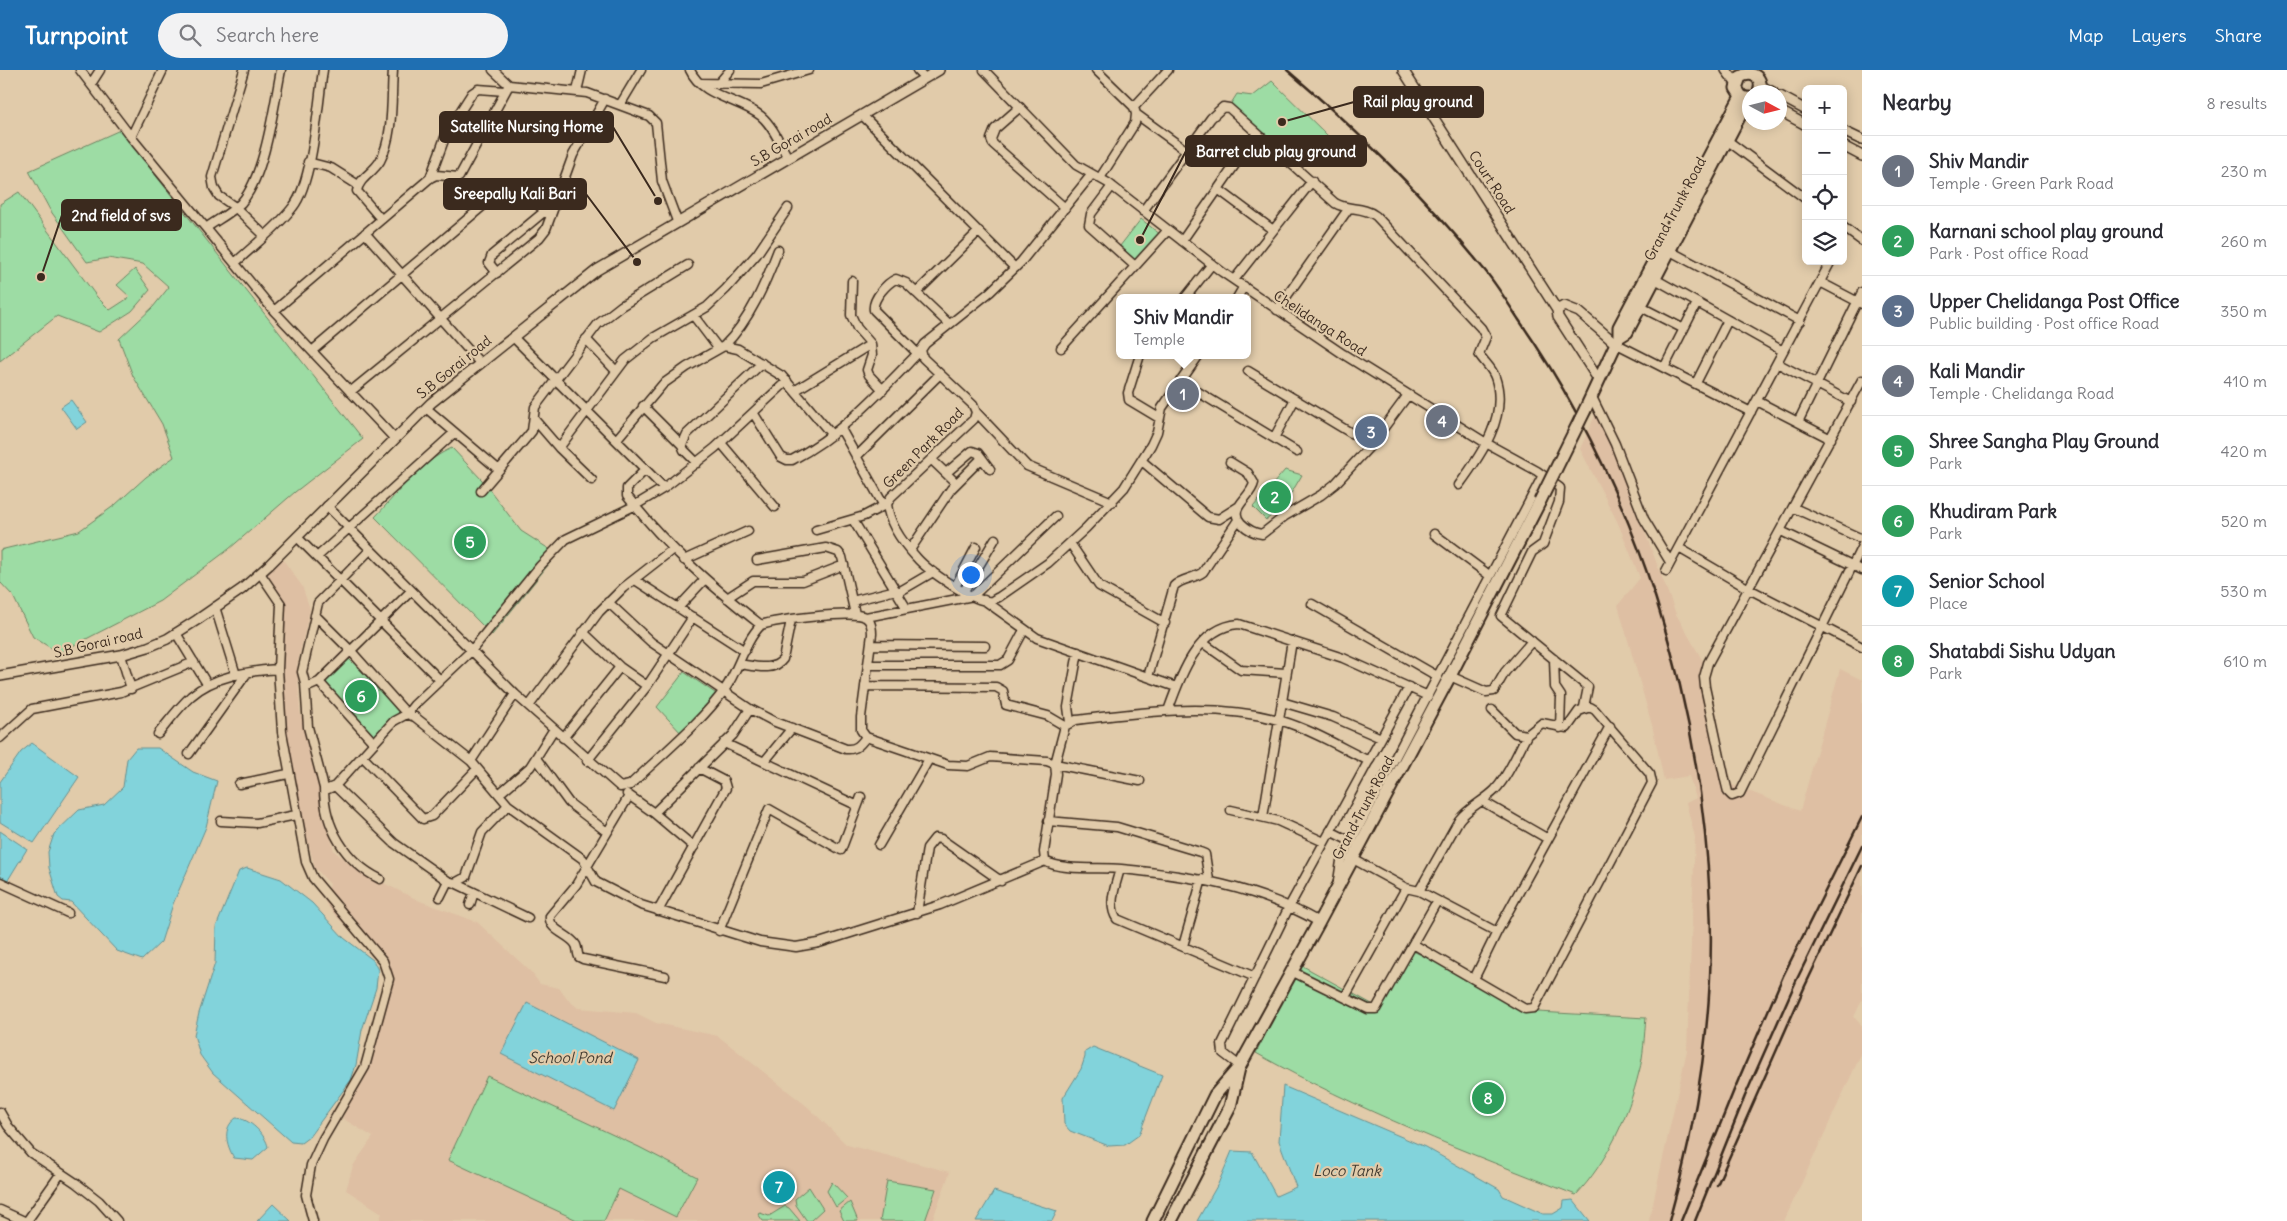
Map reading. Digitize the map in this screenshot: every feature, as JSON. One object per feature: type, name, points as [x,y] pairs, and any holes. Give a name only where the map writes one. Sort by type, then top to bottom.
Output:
[{"type":"main road","points":[[1742,93],[1736,88],[1736,83],[1740,77],[1749,72],[1759,78],[1760,85]]},
{"type":"main road","name":"Grand Trunk Road","points":[[1153,1221],[1215,1095],[1240,1066],[1450,676],[1540,501],[1598,379],[1742,107]]},
{"type":"main road","name":"Grand Trunk Road","points":[[1620,337],[1641,307],[1728,141],[1742,109]]},
{"type":"main road","points":[[1172,1221],[1230,1107],[1240,1066]]},
{"type":"street","points":[[80,70],[131,137],[274,311],[394,438]]},
{"type":"street","points":[[91,84],[100,70]]},
{"type":"street","points":[[131,137],[163,70]]},
{"type":"street","points":[[244,70],[212,177],[214,188],[219,196],[235,207],[264,235]]},
{"type":"street","points":[[206,228],[235,207],[250,190],[266,143],[281,70]]},
{"type":"street","points":[[235,263],[293,207],[301,193],[323,70]]},
{"type":"street","points":[[381,219],[357,191],[358,184],[374,170],[386,144],[393,70]]},
{"type":"street","points":[[493,70],[507,88]]},
{"type":"street","points":[[577,91],[582,70]]},
{"type":"street","points":[[620,105],[642,70]]},
{"type":"street","points":[[690,70],[701,83],[760,116],[768,124],[788,158]]},
{"type":"street","points":[[718,84],[730,70]]},
{"type":"street","points":[[701,83],[761,84],[809,70]]},
{"type":"street","points":[[917,70],[925,78]]},
{"type":"street","name":"S.B Gorai road","points":[[0,676],[121,655],[148,647],[176,633],[215,608],[260,573],[426,408],[597,270],[677,221],[939,70]]},
{"type":"street","name":"Chelidanga Road","points":[[984,70],[1069,159],[1112,186],[1234,280],[1408,395],[1486,443],[1540,473],[1560,488],[1559,502],[1543,544],[1532,552],[1501,616],[1532,641]]},
{"type":"street","points":[[1096,70],[1135,111],[1187,151]]},
{"type":"street","points":[[1100,178],[1135,123],[1135,111],[1168,70]]},
{"type":"street","name":"Court Road","points":[[1403,70],[1557,310],[1558,316],[1598,379]]},
{"type":"street","points":[[1726,70],[1736,83]]},
{"type":"street","points":[[274,311],[430,178],[436,176],[459,177],[507,88]]},
{"type":"street","points":[[430,178],[447,132],[472,93],[478,89],[507,88],[577,91],[649,116],[656,123],[662,182],[677,221]]},
{"type":"street","points":[[350,392],[539,238],[546,229],[548,213],[573,155],[605,100]]},
{"type":"street","points":[[1787,100],[1802,108]]},
{"type":"street","points":[[1020,107],[992,134],[993,144],[1065,208]]},
{"type":"street","points":[[1143,211],[1211,118],[1223,107],[1229,108],[1335,203],[1349,208],[1365,209],[1376,216],[1484,332],[1486,337],[1479,354],[1495,377],[1498,410],[1495,424],[1486,443],[1459,485]]},
{"type":"street","points":[[862,115],[1015,268]]},
{"type":"street","points":[[1787,115],[1802,123]]},
{"type":"street","points":[[1182,241],[1257,133]]},
{"type":"street","points":[[1847,133],[1862,140]]},
{"type":"street","points":[[1728,141],[1802,196]]},
{"type":"street","points":[[1847,148],[1862,156]]},
{"type":"street","points":[[308,162],[331,168],[358,184]]},
{"type":"street","points":[[754,414],[781,457],[787,460],[798,457],[832,436],[883,390],[919,352],[924,344],[1015,268],[1092,174]]},
{"type":"street","points":[[453,178],[477,211]]},
{"type":"street","points":[[1234,280],[1312,181]]},
{"type":"street","points":[[312,351],[504,188],[512,185],[519,188],[548,213]]},
{"type":"street","points":[[1112,186],[1091,214],[1089,225],[1135,266]]},
{"type":"street","points":[[1218,189],[1273,230]]},
{"type":"street","points":[[559,448],[616,372],[642,345],[706,307],[741,274],[788,208]]},
{"type":"street","points":[[1277,310],[1349,208]]},
{"type":"street","points":[[497,273],[489,263],[492,256],[548,213]]},
{"type":"street","points":[[1061,348],[1168,230]]},
{"type":"street","points":[[1847,230],[1862,241]]},
{"type":"street","points":[[949,324],[916,293],[979,232]]},
{"type":"street","points":[[365,233],[480,363]]},
{"type":"street","points":[[616,440],[643,406],[674,374],[721,347],[734,335],[754,303],[778,250]]},
{"type":"street","points":[[1670,251],[1800,321]]},
{"type":"street","points":[[1188,294],[1212,264]]},
{"type":"street","points":[[1666,571],[1829,265]]},
{"type":"street","points":[[481,491],[528,436],[534,419],[535,407],[557,381],[586,339],[609,314],[688,266]]},
{"type":"street","name":"Green Park Road","points":[[916,293],[906,283],[896,278],[873,305],[876,313],[973,405],[976,412],[974,419],[891,497],[886,505],[892,522],[910,550],[933,572],[973,596],[982,599]]},
{"type":"street","points":[[1655,279],[1784,351]]},
{"type":"street","points":[[852,281],[851,315],[857,328],[873,349],[867,370],[868,375],[883,390]]},
{"type":"street","points":[[1820,282],[1860,303]]},
{"type":"street","points":[[1240,294],[1244,286]]},
{"type":"street","points":[[1798,422],[1860,303],[1862,292]]},
{"type":"street","points":[[1665,366],[1697,303]]},
{"type":"street","points":[[1557,310],[1564,306],[1572,308],[1665,366],[1752,412]]},
{"type":"street","points":[[1641,307],[1684,330]]},
{"type":"street","points":[[693,315],[721,347],[738,349],[787,381],[832,436]]},
{"type":"street","points":[[1696,383],[1728,320]]},
{"type":"street","points":[[513,337],[664,488]]},
{"type":"street","points":[[586,339],[616,372]]},
{"type":"street","points":[[796,390],[871,344]]},
{"type":"street","points":[[1139,359],[1128,393],[1129,400],[1159,418]]},
{"type":"street","points":[[982,599],[992,601],[1048,563],[1112,502],[1142,461],[1157,432],[1162,408],[1196,359]]},
{"type":"street","points":[[682,445],[687,434],[762,363]]},
{"type":"street","points":[[1777,363],[1852,399],[1862,401]]},
{"type":"street","points":[[1248,371],[1371,445]]},
{"type":"street","points":[[856,457],[940,374]]},
{"type":"street","points":[[1862,380],[1708,663],[1704,678],[1725,780],[1728,792],[1732,796],[1740,793],[1862,546]]},
{"type":"street","points":[[324,788],[331,789],[335,786],[394,721],[407,714],[414,705],[471,651],[540,566],[566,538],[634,506],[664,488],[721,443],[787,381]]},
{"type":"street","points":[[1180,381],[1297,452]]},
{"type":"street","points":[[1238,507],[1236,513],[1238,520],[1254,533],[1262,534],[1267,531],[1285,516],[1321,495],[1349,470],[1371,445],[1408,395]]},
{"type":"street","points":[[1274,438],[1295,399]]},
{"type":"street","points":[[1757,401],[1831,439]]},
{"type":"street","points":[[1588,402],[1615,444],[1644,519],[1670,562]]},
{"type":"street","points":[[643,406],[697,463]]},
{"type":"street","points":[[426,408],[499,470]]},
{"type":"street","points":[[976,412],[1027,466],[1112,502]]},
{"type":"street","points":[[534,419],[559,448],[592,480]]},
{"type":"street","points":[[816,530],[854,520],[886,505],[841,429]]},
{"type":"street","points":[[317,557],[454,433]]},
{"type":"street","points":[[721,443],[775,506]]},
{"type":"street","points":[[946,473],[969,452],[975,451],[990,469]]},
{"type":"street","points":[[910,550],[956,483],[982,458]]},
{"type":"street","points":[[931,459],[956,483]]},
{"type":"street","points":[[1142,461],[1208,517],[1219,519],[1238,507],[1253,490],[1254,483],[1248,473],[1230,462]]},
{"type":"street","points":[[645,470],[627,488],[626,496],[673,549],[704,580],[761,625],[791,620],[856,614],[866,617],[973,596],[1056,516]]},
{"type":"street","points":[[1336,890],[1341,861],[1428,696],[1540,473]]},
{"type":"street","points":[[326,506],[514,694],[629,796],[654,813],[694,847]]},
{"type":"street","points":[[1794,508],[1862,539]]},
{"type":"street","points":[[854,520],[907,609]]},
{"type":"street","points":[[1148,677],[1165,623],[1174,586],[1203,572],[1238,520]]},
{"type":"street","points":[[684,560],[748,531]]},
{"type":"street","points":[[1781,531],[1862,570]]},
{"type":"street","points":[[1434,534],[1489,575]]},
{"type":"street","points":[[297,537],[440,680]]},
{"type":"street","points":[[964,591],[995,540]]},
{"type":"street","points":[[1070,543],[1099,586],[1165,623]]},
{"type":"street","points":[[956,586],[976,547]]},
{"type":"street","points":[[757,560],[826,548],[838,552],[844,565],[856,614]]},
{"type":"street","points":[[1679,548],[1749,589],[1862,647]]},
{"type":"street","points":[[529,706],[583,632],[608,602],[673,549]]},
{"type":"street","points":[[370,550],[318,603],[302,672],[306,683],[308,727],[324,788],[326,812],[336,838],[363,870],[380,879]]},
{"type":"street","points":[[726,598],[753,580],[803,581],[844,565]]},
{"type":"street","points":[[852,601],[896,591],[933,572]]},
{"type":"street","points":[[260,573],[281,604],[278,669],[282,732],[288,774],[304,854],[313,878],[383,961],[389,979],[365,1068],[323,1139],[311,1165],[306,1195],[313,1221]]},
{"type":"street","points":[[635,580],[745,651]]},
{"type":"street","points":[[678,608],[704,580]]},
{"type":"street","points":[[306,683],[310,686],[319,682],[411,591]]},
{"type":"street","points":[[982,599],[1024,630],[1050,643],[1176,687]]},
{"type":"street","points":[[608,602],[668,654],[750,709],[846,750],[853,750],[858,747],[866,737]]},
{"type":"street","points":[[1312,604],[1437,676]]},
{"type":"street","points":[[215,608],[236,675]]},
{"type":"street","points":[[315,616],[350,650],[407,714],[414,717],[471,761],[508,805],[577,854],[596,882],[658,910],[719,931],[760,942],[796,947],[819,943],[917,913],[1001,881],[1045,861],[1056,865],[1120,869],[1206,880],[1254,893],[1319,922]]},
{"type":"street","points":[[588,761],[647,686],[693,617]]},
{"type":"street","points":[[866,617],[871,624],[871,645],[861,717],[861,730],[866,737],[929,759],[960,766],[990,758],[1047,760],[1055,764],[1140,781]]},
{"type":"street","points":[[739,664],[773,667],[780,664],[783,659],[791,620]]},
{"type":"street","points":[[1168,711],[1176,687],[1191,659],[1203,643],[1216,631],[1228,625],[1239,624],[1343,658],[1428,696]]},
{"type":"street","points":[[620,788],[630,784],[681,736],[724,690],[761,625]]},
{"type":"street","points":[[868,665],[1000,665],[1008,660],[1024,630]]},
{"type":"street","points":[[583,632],[620,667],[647,686]]},
{"type":"street","points":[[176,633],[207,684]]},
{"type":"street","points":[[1263,817],[1292,641]]},
{"type":"street","points":[[1420,891],[1466,811],[1482,801],[1501,782],[1527,735],[1542,723],[1567,728],[1584,708],[1588,687],[1532,641],[1505,672],[1494,691],[1486,692],[1450,676]]},
{"type":"street","points":[[1203,643],[1241,670],[1286,673]]},
{"type":"street","points":[[871,645],[985,646]]},
{"type":"street","points":[[1045,861],[1044,852],[1056,774],[1055,764],[1068,724],[1068,707],[1078,652]]},
{"type":"street","points":[[121,655],[131,689]]},
{"type":"street","points":[[1554,659],[1555,687],[1561,696],[1560,728]]},
{"type":"street","points":[[0,738],[32,710],[131,689],[194,662]]},
{"type":"street","points":[[563,738],[620,667]]},
{"type":"street","points":[[158,734],[189,698],[207,684],[236,675],[278,669]]},
{"type":"street","points":[[189,754],[247,673]]},
{"type":"street","points":[[319,682],[374,743]]},
{"type":"street","points":[[865,686],[996,687],[1003,691],[1006,704],[1068,724],[1120,714],[1168,711],[1227,712],[1280,721],[1316,735],[1369,761]]},
{"type":"street","points":[[1240,1066],[1223,1054],[1222,1044],[1289,907],[1409,687]]},
{"type":"street","points":[[471,761],[514,694]]},
{"type":"street","points":[[1282,702],[1333,716],[1381,738]]},
{"type":"street","points":[[1413,944],[1525,1009],[1530,1010],[1538,1004],[1652,782],[1650,774],[1610,726],[1595,710],[1590,707],[1584,708]]},
{"type":"street","points":[[654,813],[738,728],[750,709]]},
{"type":"street","points":[[1492,710],[1515,733],[1527,735]]},
{"type":"street","points":[[1474,979],[1497,932],[1610,726]]},
{"type":"street","points":[[764,762],[792,728]]},
{"type":"street","points":[[499,794],[525,772],[554,729]]},
{"type":"street","points":[[724,743],[856,805]]},
{"type":"street","points":[[362,756],[423,819],[432,816],[477,769]]},
{"type":"street","points":[[536,758],[564,798],[606,832]]},
{"type":"street","points":[[879,846],[929,759]]},
{"type":"street","points":[[658,910],[726,788],[724,781],[699,768]]},
{"type":"street","points":[[238,784],[288,774]]},
{"type":"street","points":[[335,786],[394,843],[451,882],[528,918]]},
{"type":"street","points":[[629,796],[606,832],[576,886],[550,916],[552,925],[574,942],[579,957],[665,976]]},
{"type":"street","points":[[719,931],[769,809],[841,850],[856,805],[861,797]]},
{"type":"street","points":[[1482,801],[1548,839]]},
{"type":"street","points":[[440,897],[451,882],[466,877],[482,832],[508,805]]},
{"type":"street","points":[[1231,810],[1288,825],[1324,842]]},
{"type":"street","points":[[221,821],[257,823],[296,815]]},
{"type":"street","points":[[1048,821],[1117,827],[1206,854],[1206,880],[1184,946]]},
{"type":"street","points":[[1330,831],[1352,842]]},
{"type":"street","points":[[917,913],[927,848],[935,838],[941,839],[1001,881]]},
{"type":"street","points":[[1353,859],[1406,888],[1420,891],[1497,932]]},
{"type":"street","points":[[1120,869],[1112,906],[1113,913],[1117,919],[1255,976]]},
{"type":"street","points":[[0,882],[68,913]]},
{"type":"street","points":[[1345,997],[1406,888]]},
{"type":"street","points":[[470,905],[474,892]]},
{"type":"street","points":[[1290,971],[1368,1009],[1376,1009],[1437,901]]},
{"type":"street","points":[[0,1112],[8,1126],[31,1153],[99,1201],[117,1221]]},
{"type":"street","points":[[0,1210],[26,1221],[61,1173]]},
{"type":"shaded area","points":[[1598,409],[1676,614],[1704,663],[1730,784],[1800,811],[1840,669],[1862,680],[1862,1000],[1854,1017],[1862,1026],[1862,1052],[1784,1221],[1649,1221],[1687,1050],[1695,837],[1686,803],[1696,798],[1689,776],[1664,780],[1652,725],[1618,605],[1640,578],[1618,523],[1580,449]]},
{"type":"shaded area","points":[[281,557],[302,586],[310,609],[297,666],[300,711],[334,851],[357,870],[420,901],[477,922],[531,972],[540,984],[559,988],[567,999],[578,1008],[636,1013],[656,1023],[718,1036],[808,1107],[847,1145],[950,1172],[932,1221],[379,1221],[382,1213],[346,1190],[353,1166],[373,1137],[342,1118],[369,1062],[381,1012],[387,967],[332,912],[325,902],[330,884],[315,868],[300,813],[283,731],[281,649],[286,604],[263,574]]},
{"type":"green space","points":[[1272,81],[1329,137],[1323,152],[1297,165],[1230,105],[1237,94],[1253,96]]},
{"type":"green space","points":[[120,130],[363,439],[295,492],[229,549],[160,601],[59,653],[33,637],[13,596],[0,582],[0,550],[79,531],[115,505],[146,477],[174,457],[162,424],[133,376],[119,339],[153,307],[169,287],[143,264],[108,258],[87,262],[50,210],[29,171]]},
{"type":"green space","points":[[19,192],[97,297],[110,310],[130,297],[117,285],[135,269],[150,290],[132,311],[99,332],[57,316],[0,361],[0,204]]},
{"type":"green space","points":[[1141,219],[1161,235],[1138,263],[1120,246]]},
{"type":"green space","points":[[452,448],[482,480],[521,531],[557,554],[492,635],[375,517],[420,469]]},
{"type":"green space","points":[[1285,470],[1302,475],[1286,502],[1271,504],[1270,517],[1266,520],[1253,507]]},
{"type":"green space","points":[[345,655],[401,711],[375,738],[321,680]]},
{"type":"green space","points":[[684,672],[718,695],[682,734],[657,707]]},
{"type":"green space","points":[[1411,950],[1538,1012],[1646,1018],[1641,1066],[1629,1106],[1607,1153],[1576,1195],[1413,1130],[1294,1074],[1256,1053],[1301,965],[1381,1009]]},
{"type":"green space","points":[[487,1076],[639,1147],[697,1177],[676,1217],[619,1189],[604,1221],[579,1221],[448,1160]]},
{"type":"green space","points":[[887,1181],[936,1189],[925,1221],[880,1221]]},
{"type":"green space","points":[[832,1182],[847,1198],[836,1207],[827,1191]]},
{"type":"green space","points":[[809,1187],[823,1209],[810,1221],[807,1221],[796,1205],[795,1199]]},
{"type":"green space","points":[[850,1202],[858,1221],[844,1221],[839,1211]]},
{"type":"green space","points":[[785,1206],[800,1221],[763,1221],[758,1214],[769,1216]]},
{"type":"water","points":[[71,400],[87,422],[77,429],[61,407]]},
{"type":"water","points":[[32,743],[79,777],[34,843],[0,822],[0,782],[21,752]]},
{"type":"water","points":[[136,748],[158,748],[193,772],[217,781],[206,827],[173,904],[161,942],[142,960],[117,951],[71,902],[63,901],[58,897],[49,868],[48,852],[54,834],[79,810],[104,805],[123,787],[127,759]]},
{"type":"water","points":[[0,831],[27,849],[8,880],[0,876]]},
{"type":"water","points":[[247,868],[281,879],[312,903],[344,938],[373,960],[378,970],[376,988],[362,1030],[356,1065],[351,1080],[309,1137],[301,1143],[291,1142],[213,1073],[200,1055],[194,1035],[215,963],[216,927],[239,871]]},
{"type":"water","name":"School Pond","points":[[527,1003],[639,1060],[614,1111],[501,1054]]},
{"type":"water","points":[[1093,1047],[1162,1075],[1139,1135],[1125,1145],[1109,1146],[1070,1131],[1064,1124],[1063,1098],[1081,1069],[1085,1052]]},
{"type":"water","name":"Loco Tank","points":[[1283,1086],[1425,1147],[1499,1189],[1503,1196],[1543,1214],[1553,1214],[1563,1208],[1564,1201],[1573,1200],[1590,1221],[1197,1221],[1218,1184],[1232,1151],[1252,1152],[1276,1196],[1296,1187],[1279,1141]]},
{"type":"water","points":[[236,1118],[251,1124],[267,1142],[268,1147],[253,1160],[234,1158],[229,1147],[227,1131]]},
{"type":"water","points":[[994,1191],[1057,1211],[1052,1221],[976,1221]]},
{"type":"water","points":[[273,1204],[291,1221],[257,1221]]},
{"type":"railway","points":[[1287,70],[1389,164],[1437,214],[1497,286],[1561,385],[1597,454],[1629,525],[1655,598],[1677,672],[1693,748],[1704,825],[1711,942],[1707,1022],[1696,1103],[1669,1221]]},
{"type":"railway","points":[[1681,1221],[1783,976],[1862,817]]},
{"type":"railway","points":[[1695,1221],[1745,1096],[1796,981],[1862,846]]},
{"type":"railway","points":[[1717,1185],[1805,986],[1862,866]]},
{"type":"place","name":"Rail play ground","points":[[1282,122]]},
{"type":"place","name":"Satellite Nursing Home","points":[[658,201]]},
{"type":"place","name":"Barret club play ground","points":[[1140,240]]},
{"type":"place","name":"Sreepally Kali Bari","points":[[637,262]]},
{"type":"place","name":"2nd field of svs","points":[[41,277]]},
{"type":"place","name":"Shiv Mandir","points":[[1183,394]]},
{"type":"place","name":"Kali Mandir","points":[[1442,421]]},
{"type":"place","name":"Upper Chelidanga Post Office","points":[[1371,432]]},
{"type":"place","name":"Karnani school play ground","points":[[1275,497]]},
{"type":"place","name":"Shree Sangha Play Ground","points":[[470,542]]},
{"type":"place","name":"Khudiram Park","points":[[361,696]]},
{"type":"place","name":"Shatabdi Sishu Udyan","points":[[1488,1098]]},
{"type":"place","name":"Senior School","points":[[779,1187]]}]
